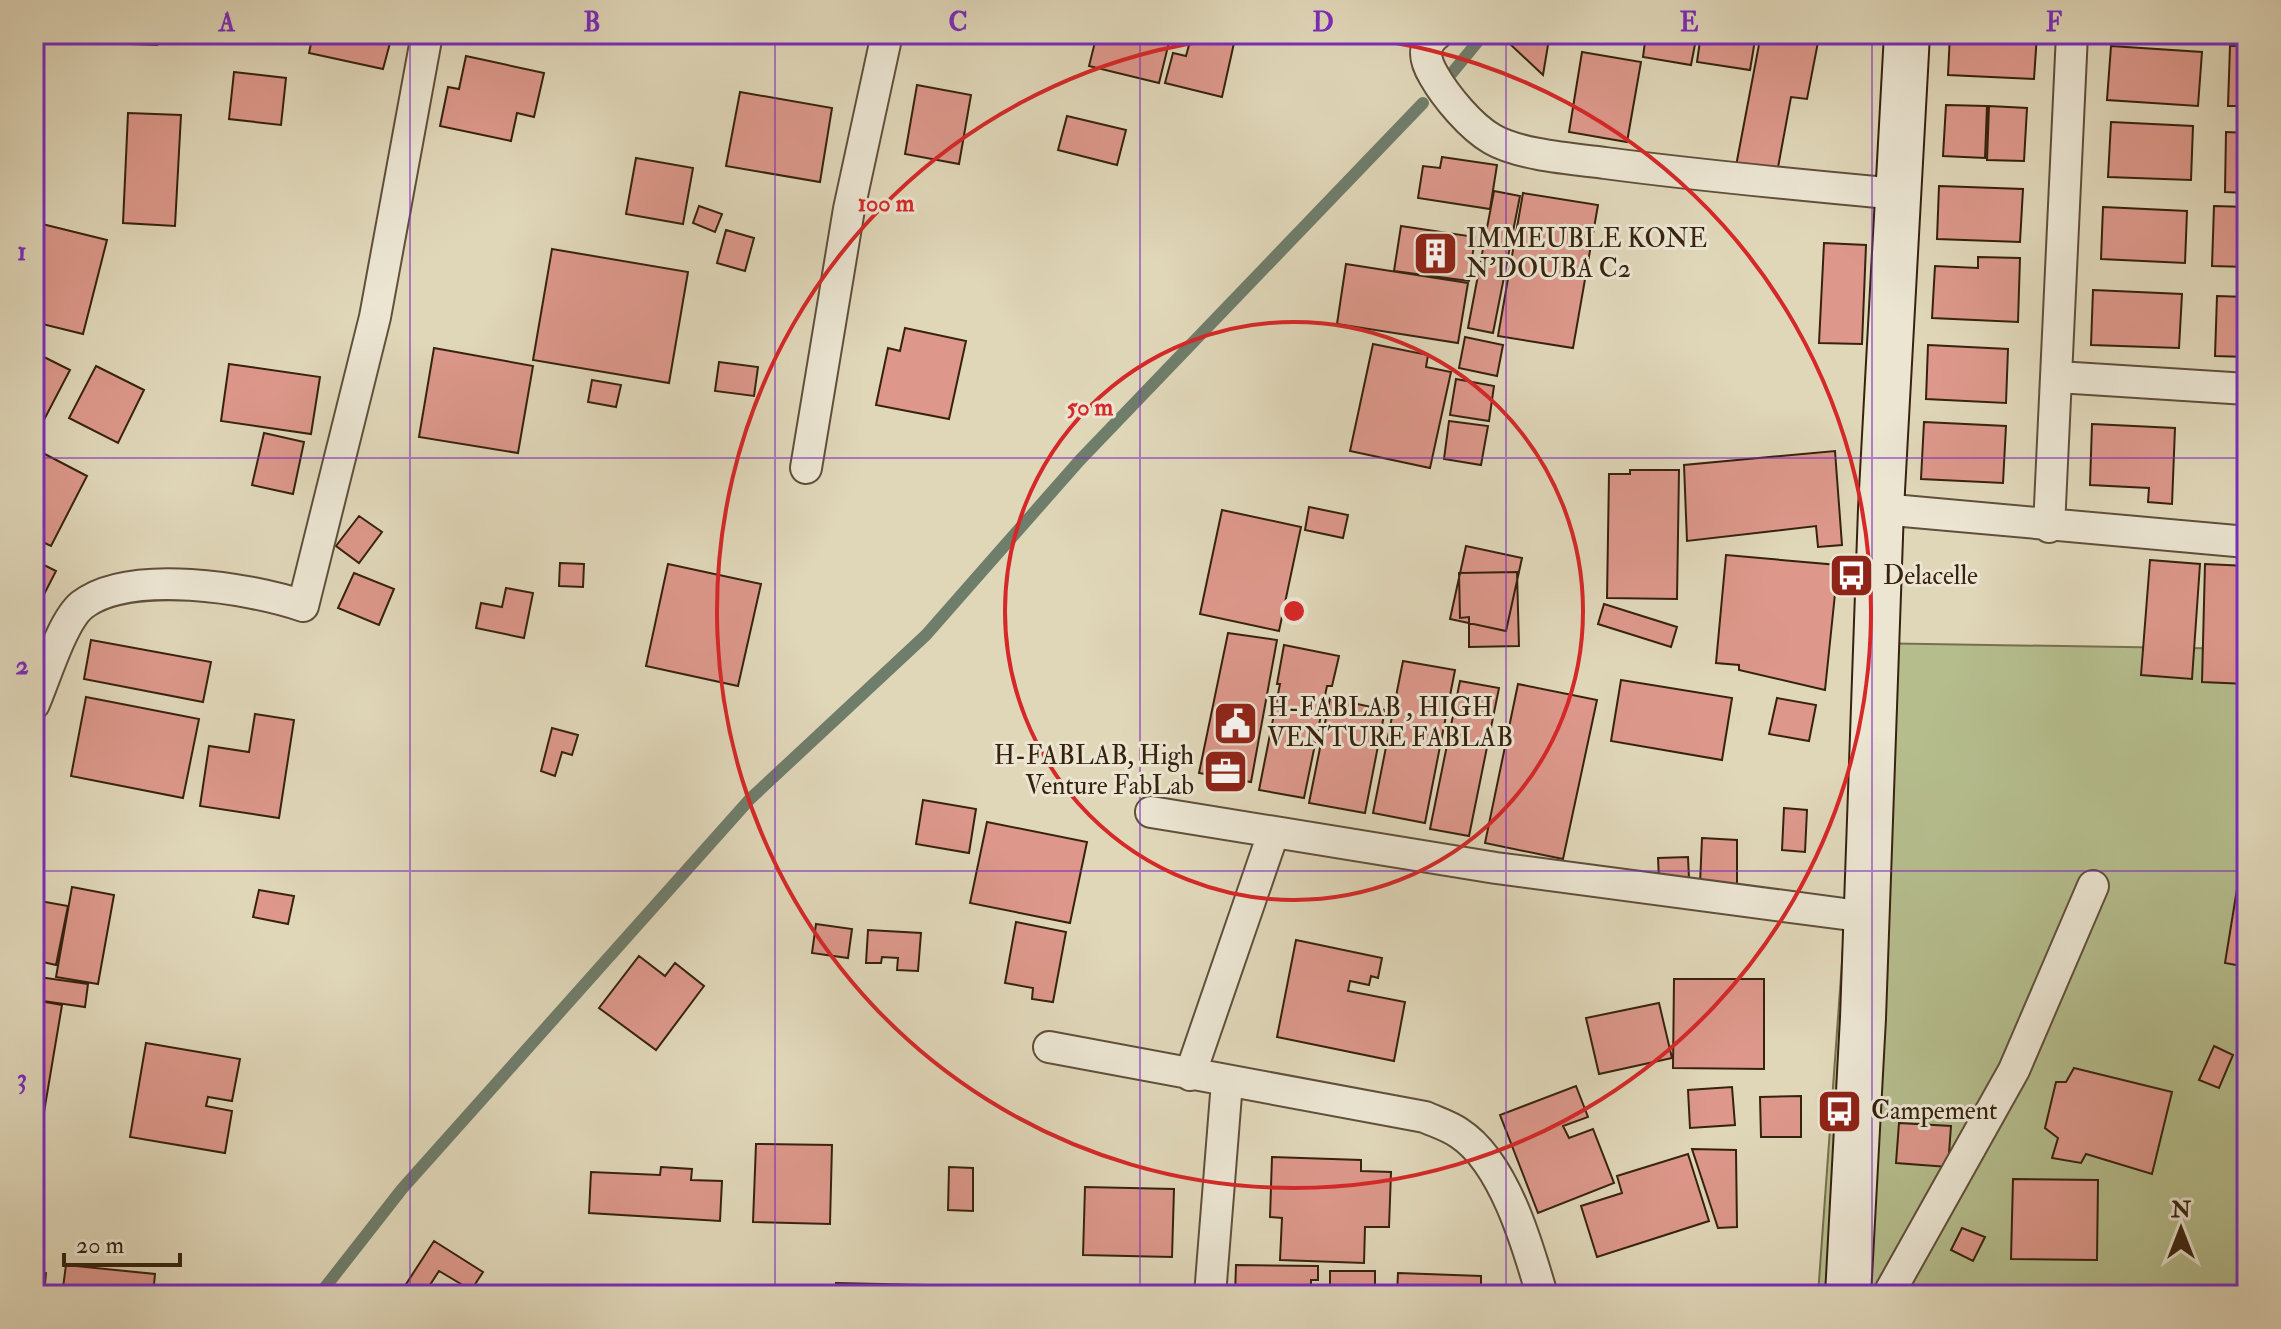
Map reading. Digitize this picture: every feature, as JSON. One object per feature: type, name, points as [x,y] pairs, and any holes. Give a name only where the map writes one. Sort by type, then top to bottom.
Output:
[{"type":"street","points":[[34,704],[64,633],[80,606],[105,593],[151,584],[217,587],[269,594],[303,606],[375,317],[427,34]]},
{"type":"street","points":[[806,468],[849,209],[887,34]]},
{"type":"street","points":[[1437,34],[1426,48],[1425,59],[1435,79],[1492,139],[1513,147],[1567,158],[1683,173],[1898,194]]},
{"type":"street","points":[[1848,1295],[1867,917],[1881,509],[1907,34]]},
{"type":"street","points":[[2049,527],[2072,34]]},
{"type":"street","points":[[2058,377],[2247,389]]},
{"type":"street","points":[[1881,509],[2049,527],[2247,542]]},
{"type":"street","points":[[1151,812],[1273,834],[1867,917]]},
{"type":"street","points":[[1190,1075],[1273,834]]},
{"type":"street","points":[[1888,1295],[2014,1070],[2093,886]]},
{"type":"street","points":[[1049,1047],[1425,1117],[1460,1133],[1493,1169],[1528,1250],[1542,1295]]},
{"type":"street","points":[[1210,1295],[1227,1082]]},
{"type":"green space","points":[[1865,643],[2247,649],[2247,1295],[1818,1295]]},
{"type":"building","points":[[132,34],[158,34],[157,45],[132,44]]},
{"type":"building","points":[[313,34],[349,34],[390,43],[383,69],[309,53]]},
{"type":"building","points":[[1097,34],[1171,34],[1159,83],[1089,66]]},
{"type":"building","points":[[1192,34],[1236,34],[1222,97],[1165,83],[1173,53],[1186,56]]},
{"type":"building","points":[[1521,34],[1545,34],[1549,39],[1543,75],[1510,44]]},
{"type":"building","points":[[1585,34],[1641,34],[1640,44],[1602,37],[1601,44],[1584,41]]},
{"type":"building","points":[[1646,34],[1697,34],[1691,65],[1643,57]]},
{"type":"building","points":[[1701,34],[1756,34],[1750,70],[1697,62]]},
{"type":"building","points":[[1761,34],[1819,37],[1807,99],[1791,97],[1777,173],[1736,166]]},
{"type":"building","points":[[1950,34],[2037,34],[2034,79],[1948,75]]},
{"type":"building","points":[[2146,34],[2199,34],[2198,42],[2145,40]]},
{"type":"building","points":[[2111,46],[2202,52],[2198,106],[2107,100]]},
{"type":"building","points":[[2230,46],[2247,46],[2247,106],[2228,106]]},
{"type":"building","points":[[1582,52],[1641,62],[1627,142],[1569,132]]},
{"type":"building","points":[[466,56],[544,73],[534,117],[517,113],[511,141],[440,126],[448,87],[459,89]]},
{"type":"building","points":[[234,72],[286,78],[281,125],[229,119]]},
{"type":"building","points":[[917,85],[971,95],[959,164],[905,154]]},
{"type":"building","points":[[740,92],[832,108],[820,182],[726,166]]},
{"type":"building","points":[[1946,105],[1987,106],[1985,158],[1943,156]]},
{"type":"building","points":[[1989,106],[2027,108],[2024,161],[1987,160]]},
{"type":"building","points":[[128,113],[181,115],[175,226],[123,223]]},
{"type":"building","points":[[1067,116],[1126,130],[1117,165],[1058,150]]},
{"type":"building","points":[[2111,122],[2193,126],[2191,180],[2108,177]]},
{"type":"building","points":[[2226,132],[2247,133],[2247,193],[2225,192]]},
{"type":"building","points":[[1442,157],[1497,165],[1490,209],[1418,198],[1423,166],[1440,168]]},
{"type":"building","points":[[636,158],[693,168],[683,224],[626,214]]},
{"type":"building","points":[[1939,186],[2023,189],[2020,242],[1937,239]]},
{"type":"building","points":[[1494,191],[1520,196],[1493,333],[1468,328]]},
{"type":"building","points":[[1523,193],[1598,205],[1573,348],[1498,336]]},
{"type":"building","points":[[699,206],[722,214],[715,232],[693,223]]},
{"type":"building","points":[[2214,206],[2247,207],[2247,267],[2212,266]]},
{"type":"building","points":[[2103,207],[2187,211],[2185,263],[2101,259]]},
{"type":"building","points":[[34,222],[107,240],[83,334],[34,322]]},
{"type":"building","name":"IMMEUBLE KONE N'DOUBA C2","points":[[1401,226],[1475,237],[1469,281],[1394,271]]},
{"type":"building","points":[[726,230],[754,238],[745,271],[717,263]]},
{"type":"building","points":[[1824,243],[1866,245],[1862,344],[1819,343]]},
{"type":"building","points":[[552,249],[688,272],[669,383],[533,360]]},
{"type":"building","points":[[1978,257],[2020,258],[2018,322],[1932,318],[1935,266],[1978,268]]},
{"type":"building","points":[[1346,264],[1468,283],[1458,343],[1337,324]]},
{"type":"building","points":[[2093,290],[2182,294],[2179,348],[2091,345]]},
{"type":"building","points":[[2217,296],[2247,297],[2247,357],[2215,356]]},
{"type":"building","points":[[905,328],[966,341],[949,419],[876,405],[888,348],[900,351]]},
{"type":"building","points":[[1465,337],[1503,345],[1497,376],[1459,368]]},
{"type":"building","points":[[1373,344],[1428,355],[1426,367],[1451,372],[1430,468],[1350,451]]},
{"type":"building","points":[[1928,345],[2008,349],[2006,403],[1926,399]]},
{"type":"building","points":[[434,348],[533,366],[518,453],[419,437]]},
{"type":"building","points":[[34,352],[70,370],[34,439]]},
{"type":"building","points":[[719,362],[758,367],[754,396],[715,391]]},
{"type":"building","points":[[229,364],[320,377],[311,434],[221,421]]},
{"type":"building","points":[[96,366],[144,390],[118,443],[69,418]]},
{"type":"building","points":[[1456,379],[1494,386],[1489,421],[1450,415]]},
{"type":"building","points":[[592,380],[621,385],[616,407],[588,402]]},
{"type":"building","points":[[1449,421],[1488,426],[1481,465],[1444,459]]},
{"type":"building","points":[[1924,422],[2006,426],[2003,483],[1921,479]]},
{"type":"building","points":[[2092,424],[2175,428],[2172,504],[2148,502],[2149,488],[2090,485]]},
{"type":"building","points":[[264,433],[304,442],[293,494],[252,485]]},
{"type":"building","points":[[39,451],[87,476],[51,546],[34,538],[34,461]]},
{"type":"building","points":[[1835,451],[1842,545],[1818,547],[1816,526],[1687,541],[1684,465]]},
{"type":"building","points":[[1630,470],[1679,470],[1677,599],[1607,598],[1609,474],[1630,474]]},
{"type":"building","points":[[1309,507],[1348,515],[1343,538],[1305,530]]},
{"type":"building","points":[[1222,510],[1301,527],[1279,631],[1200,614]]},
{"type":"building","points":[[359,516],[382,532],[359,563],[336,546]]},
{"type":"building","points":[[1466,546],[1522,558],[1506,631],[1450,619]]},
{"type":"building","points":[[1726,555],[1838,565],[1825,690],[1739,670],[1739,665],[1716,663]]},
{"type":"building","points":[[34,560],[56,571],[34,614]]},
{"type":"building","points":[[2150,560],[2200,564],[2192,679],[2141,675]]},
{"type":"building","points":[[560,563],[584,564],[583,587],[559,586]]},
{"type":"building","points":[[668,564],[761,584],[738,686],[646,666]]},
{"type":"building","points":[[2205,564],[2247,566],[2247,684],[2202,682]]},
{"type":"building","points":[[1517,572],[1519,646],[1469,647],[1469,617],[1460,618],[1459,573]]},
{"type":"building","points":[[354,573],[394,589],[379,625],[338,608]]},
{"type":"building","points":[[506,588],[533,593],[524,638],[476,628],[481,603],[502,607]]},
{"type":"building","points":[[1604,604],[1677,627],[1671,647],[1598,624]]},
{"type":"building","name":"H-FABLAB , HIGH VENTURE FABLAB","points":[[1228,633],[1277,640],[1251,782],[1199,773]]},
{"type":"building","points":[[91,640],[211,662],[203,702],[84,679]]},
{"type":"building","points":[[1284,645],[1339,656],[1332,686],[1327,686],[1304,798],[1259,790],[1280,684],[1277,684]]},
{"type":"building","points":[[1403,661],[1455,670],[1425,823],[1373,813]]},
{"type":"building","points":[[1621,680],[1732,698],[1722,760],[1611,741]]},
{"type":"building","points":[[1460,681],[1499,688],[1469,836],[1430,829]]},
{"type":"building","points":[[1518,684],[1597,700],[1563,859],[1485,843]]},
{"type":"building","points":[[86,697],[199,719],[183,798],[71,776]]},
{"type":"building","points":[[1330,698],[1385,710],[1365,813],[1309,803]]},
{"type":"building","points":[[1777,698],[1816,705],[1809,741],[1769,734]]},
{"type":"building","points":[[255,714],[294,720],[279,818],[200,806],[209,746],[249,752]]},
{"type":"building","points":[[552,728],[578,735],[572,755],[562,752],[555,776],[541,771]]},
{"type":"building","points":[[923,800],[976,809],[969,853],[916,844]]},
{"type":"building","points":[[1784,808],[1807,810],[1805,852],[1782,850]]},
{"type":"building","points":[[987,822],[1087,842],[1070,923],[970,903]]},
{"type":"building","points":[[1702,838],[1737,840],[1737,885],[1700,884]]},
{"type":"building","points":[[1688,857],[1689,879],[1659,879],[1658,858]]},
{"type":"building","points":[[72,887],[114,895],[98,984],[56,977]]},
{"type":"building","points":[[2237,889],[2247,891],[2247,967],[2225,963]]},
{"type":"building","points":[[259,890],[294,896],[288,924],[253,917]]},
{"type":"building","points":[[34,900],[68,906],[56,965],[34,960]]},
{"type":"building","points":[[1016,922],[1066,932],[1053,1002],[1032,999],[1033,988],[1005,983]]},
{"type":"building","points":[[816,924],[852,929],[848,958],[812,953]]},
{"type":"building","points":[[868,930],[921,933],[918,971],[897,970],[898,958],[882,957],[881,963],[866,963]]},
{"type":"building","points":[[1296,940],[1382,958],[1378,978],[1371,976],[1369,985],[1350,981],[1348,991],[1405,1002],[1394,1061],[1277,1037]]},
{"type":"building","points":[[639,956],[665,976],[675,963],[704,986],[656,1050],[599,1008]]},
{"type":"building","points":[[39,977],[88,984],[85,1007],[36,1000]]},
{"type":"building","points":[[1674,979],[1764,979],[1764,1069],[1673,1068]]},
{"type":"building","points":[[34,1000],[62,1005],[41,1130],[34,1129]]},
{"type":"building","points":[[1659,1003],[1672,1058],[1599,1074],[1586,1018]]},
{"type":"building","points":[[146,1043],[240,1059],[232,1101],[208,1097],[206,1106],[232,1111],[225,1153],[130,1137]]},
{"type":"building","points":[[2214,1046],[2233,1055],[2219,1088],[2199,1080]]},
{"type":"building","points":[[2074,1068],[2172,1092],[2152,1174],[2086,1154],[2081,1163],[2052,1158],[2058,1138],[2045,1128],[2056,1082],[2066,1082]]},
{"type":"building","points":[[1576,1086],[1588,1117],[1563,1126],[1569,1138],[1593,1129],[1614,1183],[1538,1213],[1500,1115]]},
{"type":"building","points":[[1732,1087],[1735,1125],[1690,1128],[1688,1090]]},
{"type":"building","points":[[1801,1096],[1801,1137],[1761,1137],[1760,1097]]},
{"type":"building","points":[[1899,1123],[1951,1126],[1948,1167],[1896,1163]]},
{"type":"building","points":[[756,1144],[832,1145],[830,1224],[753,1222]]},
{"type":"building","points":[[1692,1149],[1736,1150],[1737,1227],[1718,1228]]},
{"type":"building","points":[[1688,1154],[1709,1221],[1597,1257],[1581,1206],[1622,1193],[1617,1176]]},
{"type":"building","points":[[1272,1157],[1361,1160],[1361,1171],[1391,1172],[1389,1227],[1365,1227],[1364,1263],[1280,1260],[1282,1218],[1270,1217]]},
{"type":"building","points":[[661,1167],[692,1169],[691,1180],[722,1181],[720,1221],[589,1213],[591,1172],[660,1175]]},
{"type":"building","points":[[949,1167],[973,1168],[973,1211],[948,1210]]},
{"type":"building","points":[[2013,1179],[2098,1180],[2097,1260],[2011,1259]]},
{"type":"building","points":[[1085,1187],[1174,1189],[1172,1257],[1083,1255]]},
{"type":"building","points":[[1962,1228],[1985,1237],[1973,1261],[1951,1250]]},
{"type":"building","points":[[434,1241],[483,1272],[468,1295],[455,1295],[461,1284],[439,1271],[428,1288],[440,1295],[399,1295]]},
{"type":"building","points":[[66,1265],[155,1274],[153,1295],[62,1295]]},
{"type":"building","points":[[1236,1265],[1318,1266],[1318,1280],[1311,1280],[1311,1294],[1327,1295],[1235,1295]]},
{"type":"building","points":[[34,1271],[46,1273],[44,1295],[34,1295]]},
{"type":"building","points":[[1330,1271],[1375,1271],[1375,1295],[1330,1295]]},
{"type":"building","points":[[1398,1273],[1481,1276],[1481,1295],[1397,1295]]},
{"type":"building","points":[[836,1283],[925,1285],[925,1295],[835,1295]]},
{"type":"building","points":[[623,1285],[683,1287],[682,1295],[622,1295]]},
{"type":"waterway","points":[[1452,73],[1484,34]]},
{"type":"waterway","points":[[319,1295],[402,1189],[750,799],[926,635],[1080,460],[1423,103]]},
{"type":"place","name":"IMMEUBLE KONE N'DOUBA C2","points":[[1435,254]]},
{"type":"place","name":"Delacelle","points":[[1852,576]]},
{"type":"place","name":"H-FABLAB , HIGH VENTURE FABLAB","points":[[1236,723]]},
{"type":"place","name":"H-FABLAB, High Venture FabLab","points":[[1225,771]]},
{"type":"place","name":"Campement","points":[[1840,1111]]}]
